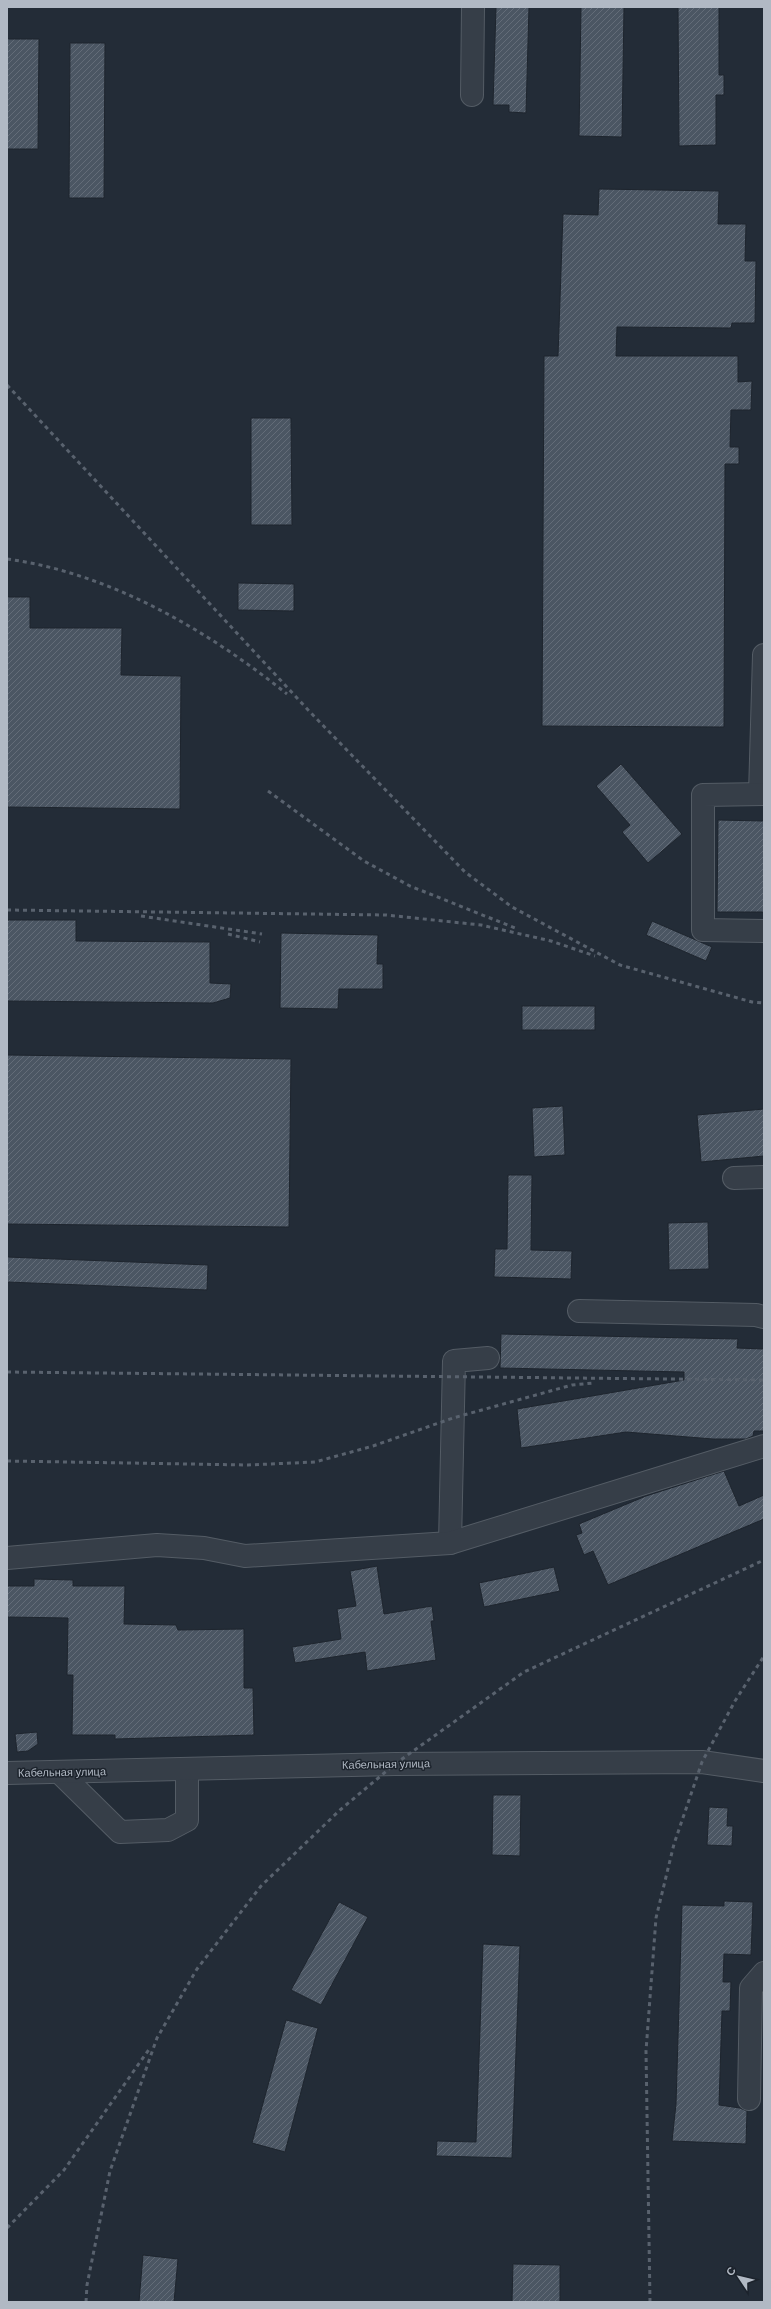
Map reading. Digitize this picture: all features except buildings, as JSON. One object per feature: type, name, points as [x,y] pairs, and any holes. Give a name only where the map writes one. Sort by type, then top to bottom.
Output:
[{"type":"street","points":[[472,95],[473,7]]},
{"type":"street","points":[[764,655],[762,794],[703,795],[703,930],[764,931]]},
{"type":"street","points":[[734,1178],[764,1177]]},
{"type":"street","points":[[579,1311],[756,1315],[764,1317]]},
{"type":"street","points":[[450,1543],[454,1361],[488,1358]]},
{"type":"street","points":[[7,1558],[157,1545],[204,1548],[245,1556],[450,1543],[764,1446]]},
{"type":"street","name":"Кабельная улица","points":[[7,1773],[395,1764],[702,1762],[764,1771]]},
{"type":"street","points":[[59,1772],[120,1832],[168,1830],[187,1820],[187,1769]]},
{"type":"street","points":[[749,2099],[752,1988],[764,1973]]},
{"type":"railway","points":[[7,385],[310,712],[465,872],[512,907],[620,965],[752,1002],[764,1003]]},
{"type":"railway","points":[[7,559],[45,566],[83,577],[120,591],[156,608],[224,648],[287,694]]},
{"type":"railway","points":[[268,791],[364,861],[410,886],[515,928]]},
{"type":"railway","points":[[7,910],[386,915],[481,925],[551,941],[595,956]]},
{"type":"railway","points":[[141,916],[262,934]]},
{"type":"railway","points":[[228,934],[260,942]]},
{"type":"railway","points":[[7,1372],[764,1380]]},
{"type":"railway","points":[[7,1461],[248,1465],[315,1462],[373,1446],[453,1418],[572,1385],[594,1383]]},
{"type":"railway","points":[[86,2302],[87,2285],[110,2171],[157,2038],[197,1969],[261,1886],[340,1810],[395,1764],[524,1672],[764,1560]]},
{"type":"railway","points":[[650,2302],[646,2051],[656,1918],[674,1844],[702,1762],[735,1701],[764,1656]]},
{"type":"railway","points":[[7,2228],[64,2170],[150,2048]]}]
